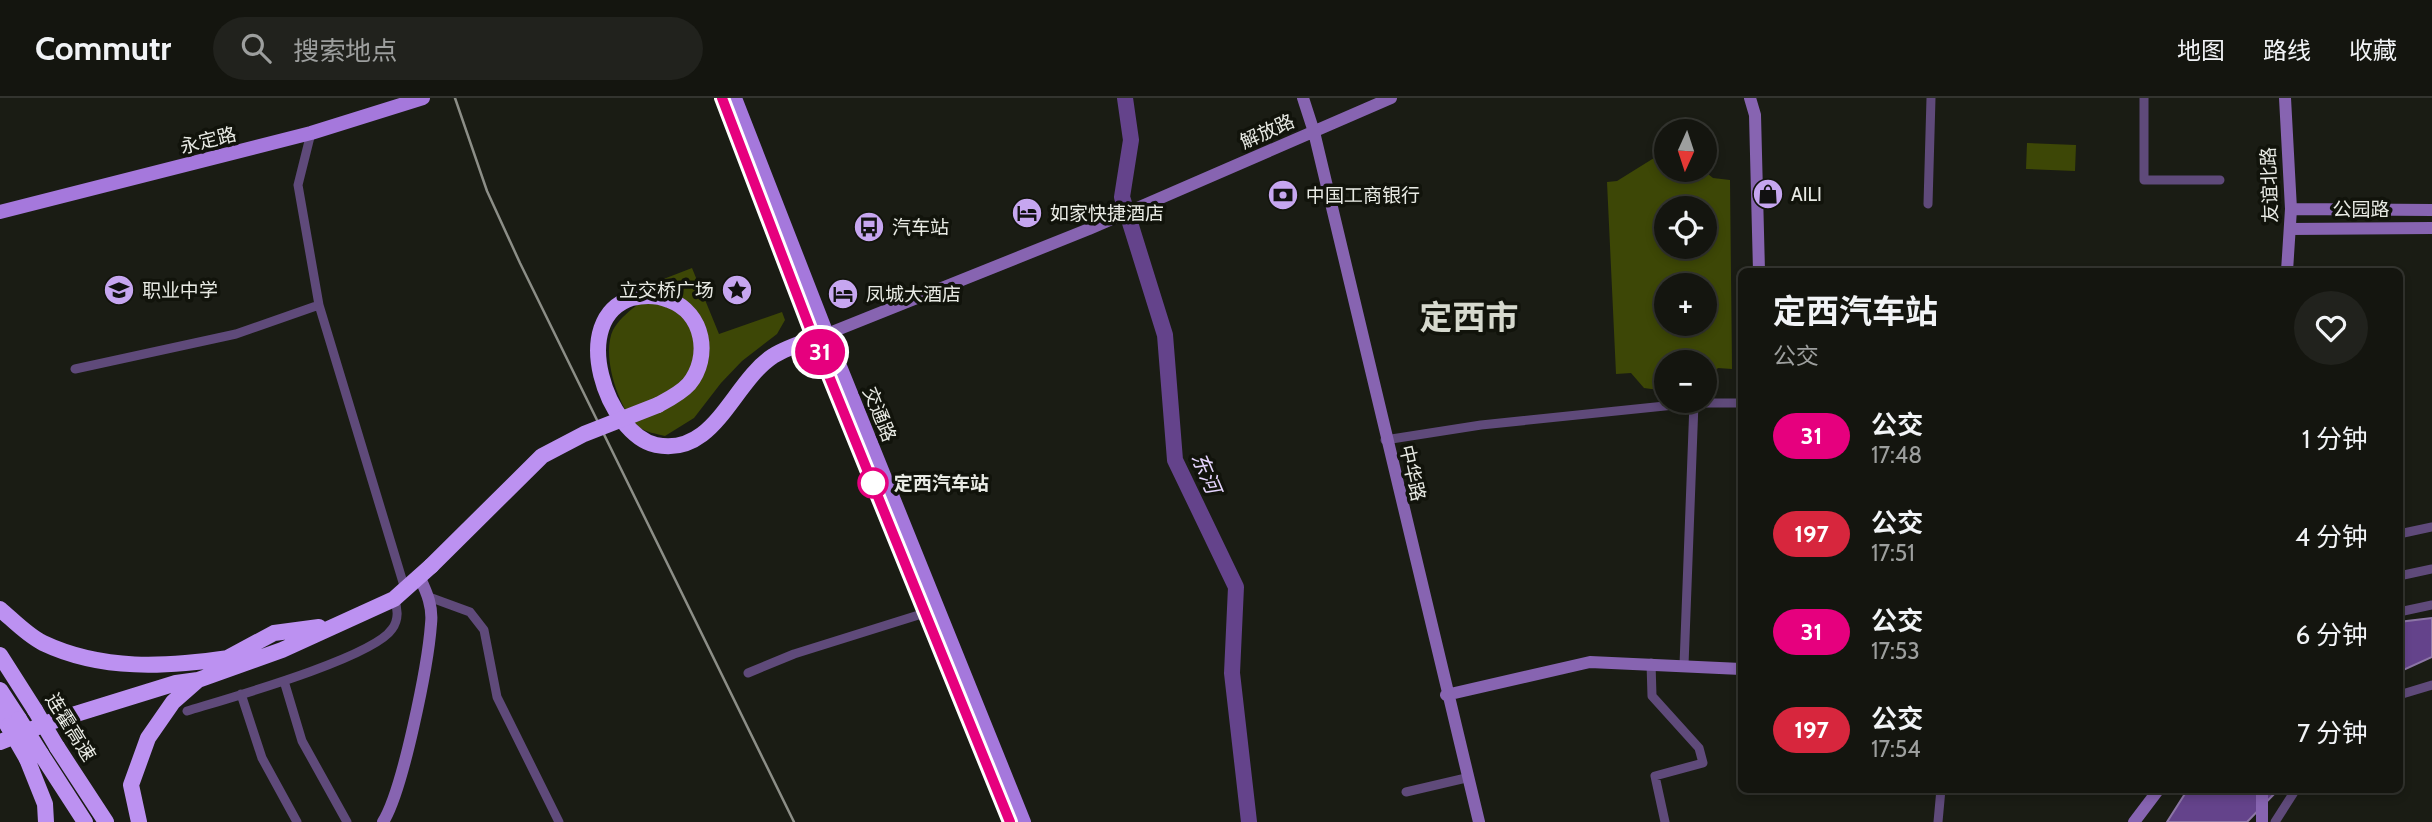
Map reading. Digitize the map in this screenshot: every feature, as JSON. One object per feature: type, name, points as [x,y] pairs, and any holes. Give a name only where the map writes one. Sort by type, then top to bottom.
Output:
[{"type":"highway","points":[[177,683],[198,680],[282,650],[399,594],[426,572],[542,456],[584,434],[658,405],[687,387],[697,373],[702,357],[702,340],[696,323],[685,310],[671,300],[655,296],[624,301],[607,315],[598,334],[596,349],[611,399],[625,425],[638,437],[654,445],[673,446],[690,442],[706,433],[771,357],[821,336]]},
{"type":"highway","points":[[0,609],[41,642],[95,661],[158,666],[229,658]]},
{"type":"highway","points":[[0,742],[50,722],[177,683],[274,633],[336,624]]},
{"type":"highway","name":"连霍高速","points":[[0,655],[106,822]]},
{"type":"highway","points":[[139,822],[131,785],[148,738],[173,702],[198,680]]},
{"type":"highway","name":"连霍高速","points":[[0,690],[9,719],[34,757],[85,822]]},
{"type":"highway","points":[[34,757],[45,804],[46,822]]},
{"type":"main road","name":"永定路","points":[[0,212],[311,133],[423,98]]},
{"type":"main road","name":"交通路","points":[[722,98],[1024,822]]},
{"type":"main road","name":"交通路","points":[[735,98],[925,613],[1010,822]]},
{"type":"street","name":"中华路","points":[[1303,98],[1314,132],[1385,440],[1466,778],[1479,822]]},
{"type":"street","name":"中华路","points":[[1312,98],[1314,132]]},
{"type":"street","name":"解放路","points":[[821,336],[1089,229],[1391,98]]},
{"type":"street","points":[[1750,98],[1755,115],[1759,268]]},
{"type":"street","points":[[1928,204],[1931,98]]},
{"type":"street","points":[[2144,98],[2144,180],[2220,180]]},
{"type":"street","name":"友谊北路","points":[[2285,98],[2291,209],[2287,268]]},
{"type":"street","points":[[187,711],[284,681],[379,643],[394,628],[399,594],[319,305],[298,185],[311,133]]},
{"type":"street","name":"公园路","points":[[2291,209],[2432,210]]},
{"type":"street","name":"公园路","points":[[2290,229],[2432,228]]},
{"type":"street","points":[[75,369],[236,334],[319,305]]},
{"type":"street","points":[[1717,402],[1738,402]]},
{"type":"street","points":[[1385,440],[1481,425],[1654,407]]},
{"type":"street","points":[[1684,665],[1692,413]]},
{"type":"street","points":[[2403,533],[2432,527]]},
{"type":"street","points":[[2403,575],[2432,569]]},
{"type":"street","points":[[383,822],[402,768],[432,622],[426,572]]},
{"type":"street","points":[[429,597],[470,612],[484,630],[497,697],[559,822]]},
{"type":"street","points":[[2403,611],[2432,605]]},
{"type":"street","points":[[748,673],[794,654],[925,613]]},
{"type":"street","points":[[1446,695],[1590,662],[1738,669]]},
{"type":"street","points":[[1651,663],[1652,696],[1699,748],[1703,764],[1655,776],[1665,822]]},
{"type":"street","points":[[284,681],[302,741],[346,822]]},
{"type":"street","points":[[2403,694],[2432,685]]},
{"type":"street","points":[[241,694],[262,758],[297,822]]},
{"type":"street","points":[[1406,792],[1466,778]]},
{"type":"street","points":[[1938,822],[1941,793]]},
{"type":"street","points":[[2134,822],[2156,793]]},
{"type":"street","points":[[2262,793],[2262,815]]},
{"type":"street","points":[[2275,822],[2293,793]]},
{"type":"green space","points":[[2027,143],[2076,145],[2075,171],[2026,169]]},
{"type":"green space","points":[[1654,158],[1654,182],[1730,180],[1732,369],[1717,369],[1717,350],[1654,350],[1654,389],[1644,388],[1631,373],[1616,374],[1607,182],[1617,181]]},
{"type":"green space","points":[[692,268],[719,334],[782,312],[785,320],[777,334],[742,361],[721,383],[694,418],[665,436],[639,427],[624,408],[610,367],[610,341],[617,323],[662,286],[661,280]]},
{"type":"shaded area","points":[[2432,618],[2432,657],[2403,670],[2403,622]]},
{"type":"shaded area","points":[[2185,793],[2275,793],[2247,822],[2167,822]]},
{"type":"waterway","name":"东河","points":[[1125,98],[1131,140],[1122,197],[1165,335],[1175,460],[1236,587],[1232,673],[1249,822]]},
{"type":"railway","points":[[455,98],[487,191],[520,263],[794,822]]},
{"type":"bus line","name":"31","points":[[722,98],[814,339],[1010,822]]},
{"type":"place","name":"AILI","points":[[1768,194]]},
{"type":"place","name":"中国工商银行","points":[[1283,195]]},
{"type":"place","name":"如家快捷酒店","points":[[1027,213]]},
{"type":"place","name":"汽车站","points":[[869,227]]},
{"type":"place","name":"职业中学","points":[[119,290]]},
{"type":"place","name":"立交桥广场","points":[[737,290]]},
{"type":"place","name":"凤城大酒店","points":[[843,294]]},
{"type":"place","name":"定西汽车站","points":[[873,483]]},
{"type":"district","name":"定西市","points":[[1469,317]]}]
